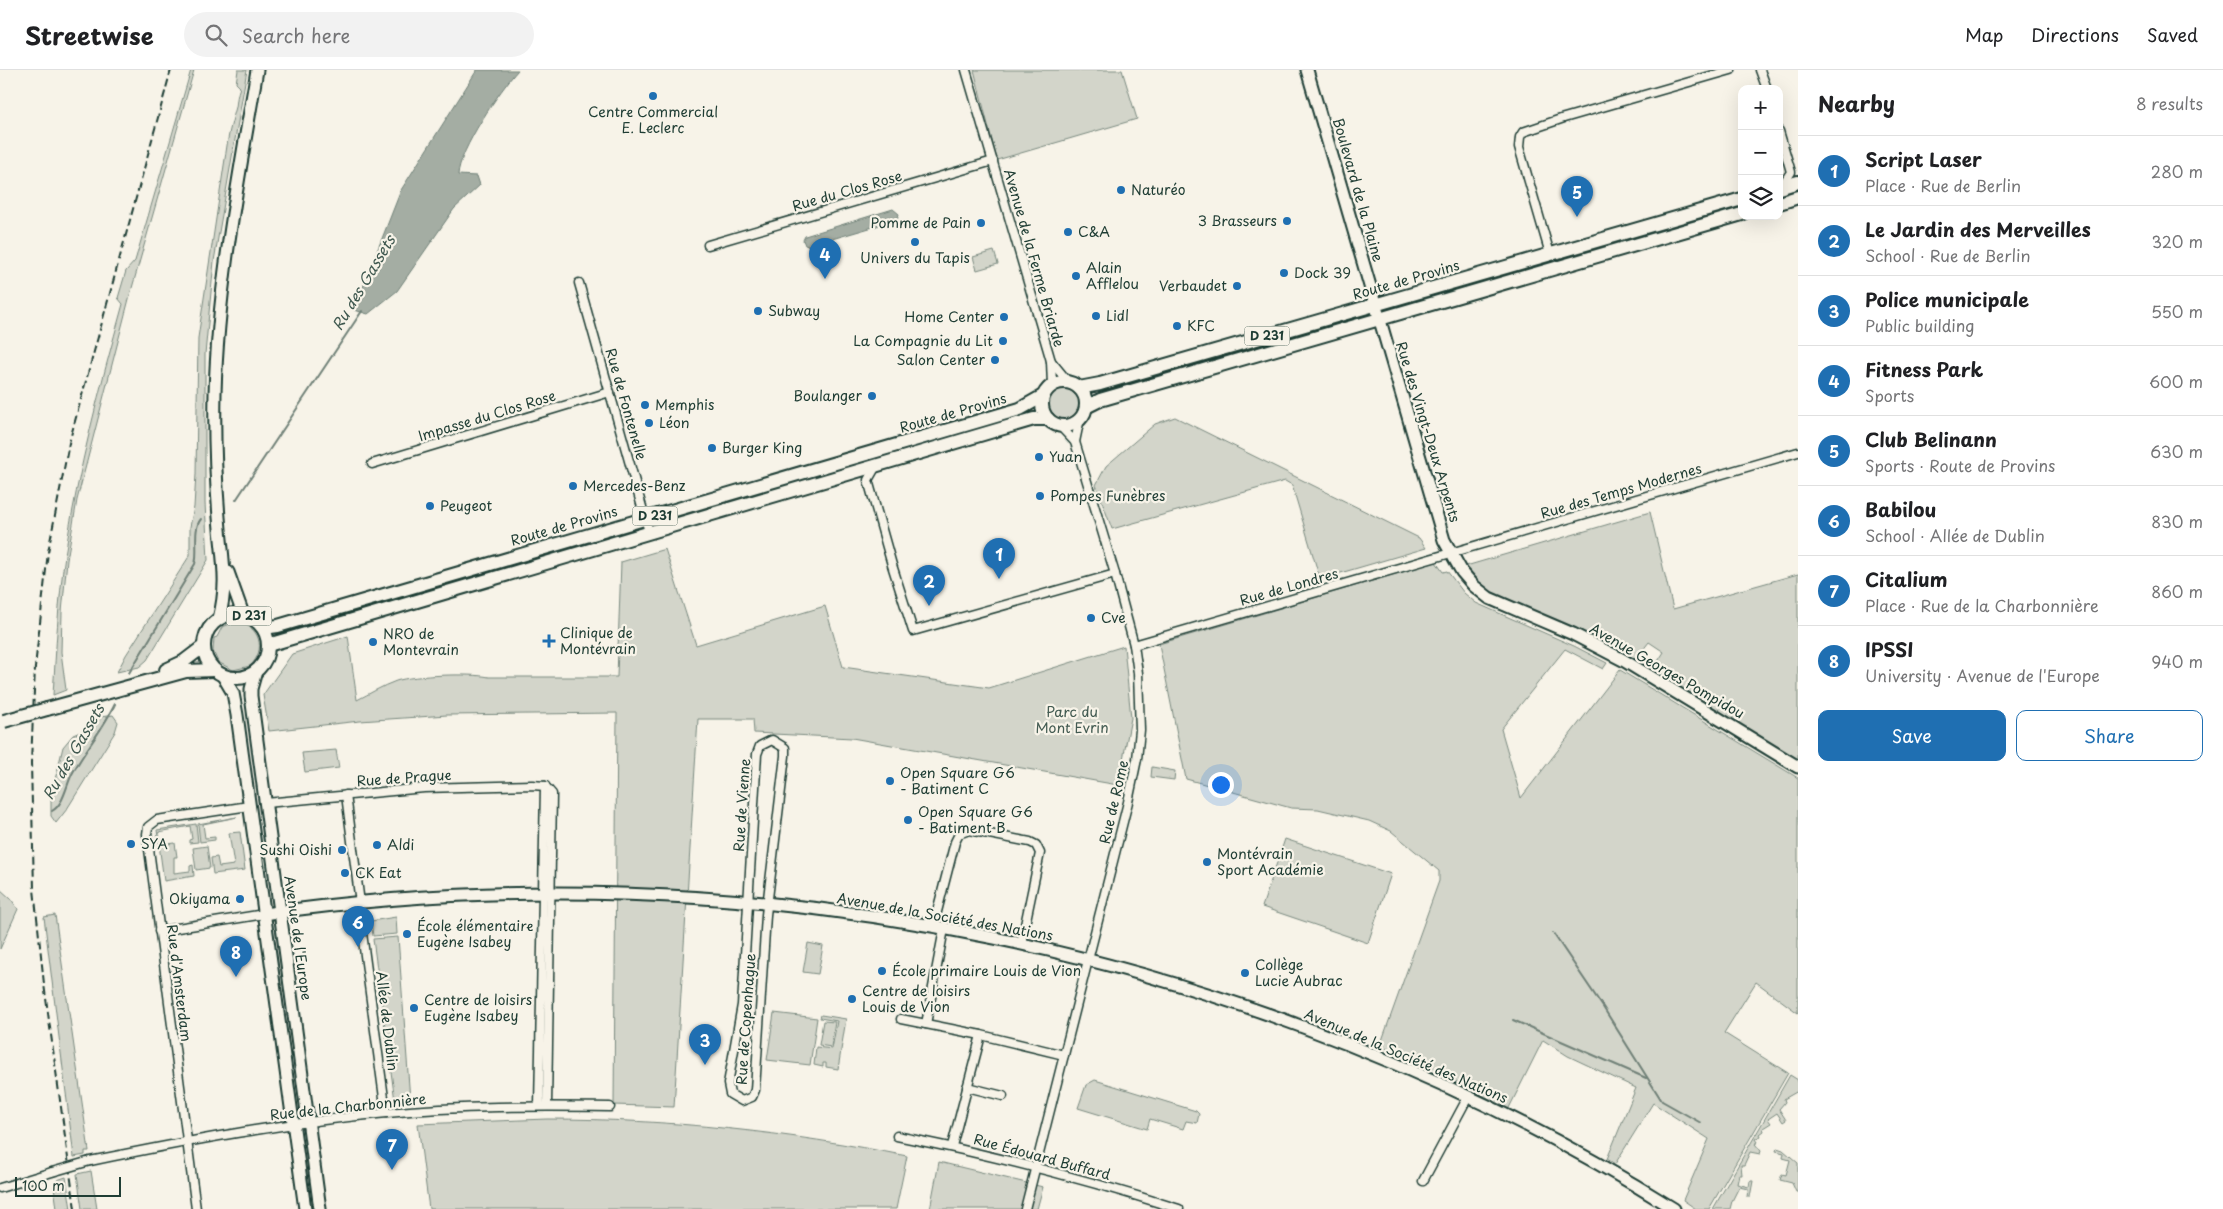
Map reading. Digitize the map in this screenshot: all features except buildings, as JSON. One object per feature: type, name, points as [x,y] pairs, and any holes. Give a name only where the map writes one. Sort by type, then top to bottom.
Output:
[{"type":"main road","points":[[243,614],[237,603],[225,563],[220,530],[215,444],[218,341],[223,284],[257,70]]},
{"type":"main road","name":"Boulevard de la Plaine","points":[[1307,70],[1377,312]]},
{"type":"main road","points":[[1783,186],[1796,177]]},
{"type":"main road","points":[[1783,202],[1798,197]]},
{"type":"main road","name":"Route de Provins","points":[[1083,412],[1100,400],[1266,352],[1454,282],[1738,200]]},
{"type":"main road","name":"Route de Provins","points":[[1074,386],[1100,384],[1738,215]]},
{"type":"main road","name":"Rue des Vingt-Deux Arpents","points":[[1377,312],[1444,540],[1450,553]]},
{"type":"main road","points":[[1058,382],[1074,386],[1085,397],[1083,412],[1076,423],[1060,426],[1048,419],[1042,405],[1043,396],[1052,385],[1058,382]]},
{"type":"main road","name":"Route de Provins","points":[[263,628],[278,626],[1020,409],[1043,396]]},
{"type":"main road","name":"Route de Provins","points":[[268,645],[877,464],[1034,419],[1048,419]]},
{"type":"main road","name":"Avenue Georges Pompidou","points":[[1450,553],[1468,580],[1489,598],[1573,634],[1610,653],[1798,767]]},
{"type":"main road","points":[[219,618],[223,603],[225,563]]},
{"type":"main road","name":"D 231","points":[[2,722],[186,671],[219,673],[240,678],[256,671],[263,664],[268,645],[263,628],[258,622],[243,614],[227,615],[219,618],[208,630],[204,646],[184,662],[139,683]]},
{"type":"main road","points":[[204,646],[205,655],[219,673]]},
{"type":"main road","name":"Avenue de l'Europe","points":[[256,671],[250,689],[266,804],[272,913],[285,1061],[320,1205]]},
{"type":"main road","name":"Avenue de l'Europe","points":[[219,673],[233,693],[245,806],[274,916],[283,980],[290,987],[301,1123],[305,1209]]},
{"type":"main road","name":"Avenue de la Société des Nations","points":[[272,913],[434,897],[546,893],[631,894],[821,909],[939,928],[1021,944],[1088,960],[1209,995],[1303,1028],[1468,1098],[1536,1131],[1674,1209]]},
{"type":"street","name":"Avenue de la Ferme Briarde","points":[[966,70],[1051,361],[1052,385]]},
{"type":"street","points":[[1550,254],[1519,147],[1520,137],[1523,132],[1564,118],[1731,70]]},
{"type":"street","points":[[1760,70],[1766,85]]},
{"type":"street","points":[[1783,142],[1796,177]]},
{"type":"street","name":"Rue du Clos Rose","points":[[708,244],[993,161]]},
{"type":"street","points":[[1783,202],[1798,206]]},
{"type":"street","name":"Rue de Fontenelle","points":[[579,283],[649,532]]},
{"type":"street","name":"Avenue de la Ferme Briarde","points":[[1051,361],[1074,386]]},
{"type":"street","name":"Impasse du Clos Rose","points":[[372,464],[610,392]]},
{"type":"street","points":[[1075,442],[1083,412]]},
{"type":"street","points":[[1060,426],[1075,442]]},
{"type":"street","name":"Rue de Rome","points":[[1025,1209],[1128,802],[1137,759],[1140,699],[1134,645],[1115,574],[1075,442]]},
{"type":"street","name":"Rue des Temps Modernes","points":[[1450,553],[1798,452]]},
{"type":"street","points":[[868,480],[877,464]]},
{"type":"street","points":[[848,473],[858,474],[868,480],[892,565],[914,631],[1115,574]]},
{"type":"street","name":"Rue de Londres","points":[[1134,645],[1450,553]]},
{"type":"street","name":"Rue de Vienne","points":[[748,902],[757,754],[760,746],[772,740],[785,748],[786,756],[768,904]]},
{"type":"street","name":"Rue de Prague","points":[[266,804],[346,794],[424,788],[545,786],[546,893]]},
{"type":"street","name":"Allée de Dublin","points":[[346,794],[386,1113]]},
{"type":"street","name":"Rue d'Amsterdam","points":[[196,1209],[147,834],[148,827],[157,820],[245,806]]},
{"type":"street","points":[[926,1024],[939,928],[958,834],[969,830],[1036,845],[1040,854],[1021,944]]},
{"type":"street","points":[[543,1106],[546,893]]},
{"type":"street","name":"Rue de Copenhague","points":[[748,902],[742,1005],[728,1084],[730,1094],[742,1101],[752,1097],[755,1090],[768,904]]},
{"type":"street","name":"Avenue de la Société des Nations","points":[[159,931],[272,913]]},
{"type":"street","points":[[902,1020],[981,1035],[1064,1055]]},
{"type":"street","points":[[952,1146],[981,1035]]},
{"type":"street","points":[[967,1087],[1003,1096]]},
{"type":"street","points":[[1423,1181],[1468,1098]]},
{"type":"street","name":"Rue de la Charbonnière","points":[[0,1188],[90,1161],[187,1142],[301,1123],[386,1113],[475,1107],[610,1107]]},
{"type":"street","name":"Rue Édouard Buffard","points":[[897,1136],[952,1146],[1036,1167],[1179,1209]]},
{"type":"green space","points":[[191,70],[194,70],[130,295],[77,500],[67,560],[62,612],[61,652],[66,690],[53,695],[59,608],[70,523],[98,397],[123,304],[118,298],[126,271],[135,261]]},
{"type":"green space","points":[[238,70],[247,70],[214,261],[205,354],[205,503],[208,560],[147,660],[139,667],[117,672],[190,555],[190,527],[194,507],[196,474],[198,338],[228,139],[240,87],[236,83]]},
{"type":"green space","points":[[974,70],[1122,70],[1137,119],[997,160]]},
{"type":"green space","points":[[994,251],[998,264],[977,270],[973,257]]},
{"type":"green space","points":[[1064,387],[1070,388],[1075,392],[1079,397],[1079,409],[1075,414],[1070,418],[1064,419],[1058,418],[1053,414],[1049,409],[1048,403],[1049,397],[1053,392],[1058,388]]},
{"type":"green space","points":[[1175,417],[1419,538],[1426,548],[1320,579],[1292,485],[1285,481],[1112,529],[1096,485],[1106,466],[1155,424]]},
{"type":"green space","points":[[1650,512],[1673,609],[1798,574],[1798,761],[1651,672],[1664,652],[1649,642],[1635,660],[1590,638],[1503,601],[1476,580],[1466,566]]},
{"type":"green space","name":"Parc du Mont Evrin","points":[[665,549],[696,645],[825,606],[843,667],[989,688],[1124,646],[1131,718],[1118,785],[852,738],[754,733],[753,719],[698,719],[674,1107],[614,1105],[617,713],[447,715],[360,721],[269,731],[263,695],[292,654],[348,636],[357,700],[396,681],[428,676],[617,677],[621,562]]},
{"type":"green space","points":[[1436,562],[1443,572],[1447,571],[1464,593],[1476,603],[1574,646],[1607,663],[1603,669],[1565,649],[1501,729],[1521,798],[1620,670],[1798,778],[1798,1013],[1756,982],[1724,1033],[1788,1073],[1709,1209],[1696,1209],[1683,1200],[1709,1139],[1653,1103],[1615,1164],[1607,1159],[1636,1088],[1568,1056],[1543,1040],[1508,1110],[1434,1069],[1380,1046],[1439,881],[1439,871],[1391,831],[1369,821],[1318,809],[1291,808],[1186,779],[1159,644]]},
{"type":"green space","points":[[236,622],[251,628],[258,639],[259,646],[255,660],[250,666],[233,670],[218,662],[213,651],[214,638],[217,637],[222,627]]},
{"type":"green space","points":[[113,715],[118,722],[115,732],[67,809],[56,823],[51,816],[51,796],[63,747],[73,735],[95,726],[101,717]]},
{"type":"green space","points":[[336,750],[339,768],[305,772],[302,753]]},
{"type":"green space","points":[[1152,767],[1175,771],[1174,780],[1151,777]]},
{"type":"green space","points":[[237,817],[203,824],[205,838],[215,837],[215,840],[200,842],[198,824]]},
{"type":"green space","points":[[196,824],[198,842],[189,843],[189,840],[192,839],[190,826],[159,832],[161,845],[175,843],[177,857],[174,857],[174,873],[190,871],[190,866],[193,865],[194,876],[164,881],[157,830]]},
{"type":"green space","points":[[240,832],[245,870],[213,874],[211,858],[217,857],[219,867],[234,865],[229,833]]},
{"type":"green space","points":[[1285,839],[1391,874],[1368,943],[1262,907]]},
{"type":"green space","points":[[207,846],[210,868],[196,870],[193,848]]},
{"type":"green space","points":[[0,889],[18,909],[0,949]]},
{"type":"green space","points":[[55,915],[89,1151],[85,1151],[85,1155],[74,1157],[44,917]]},
{"type":"green space","points":[[396,917],[397,934],[373,936],[371,921]]},
{"type":"green space","points":[[398,937],[410,1100],[395,1101],[373,939]]},
{"type":"green space","points":[[808,943],[823,946],[818,974],[803,972]]},
{"type":"green space","points":[[774,1013],[817,1018],[810,1065],[767,1060]]},
{"type":"green space","points":[[821,1015],[846,1019],[838,1069],[826,1067],[826,1063],[823,1063],[823,1067],[814,1065],[816,1047],[832,1049],[837,1021],[820,1018]]},
{"type":"green space","points":[[823,1021],[835,1022],[831,1047],[819,1045]]},
{"type":"green space","points":[[1790,1075],[1798,1080],[1798,1091],[1784,1099],[1785,1102],[1779,1109],[1786,1120],[1783,1122],[1777,1113],[1768,1119],[1771,1123],[1763,1128],[1764,1131],[1760,1134],[1761,1136],[1756,1139],[1758,1142],[1755,1144],[1761,1151],[1760,1154],[1750,1152],[1744,1165],[1741,1165],[1742,1175],[1739,1175],[1737,1184],[1749,1187],[1750,1181],[1753,1181],[1750,1197],[1747,1197],[1748,1189],[1739,1187],[1730,1209],[1713,1209]]},
{"type":"green space","points":[[1095,1080],[1196,1111],[1199,1114],[1197,1123],[1186,1121],[1183,1129],[1150,1119],[1147,1129],[1078,1108],[1086,1085]]},
{"type":"green space","points":[[547,1119],[638,1121],[728,1128],[818,1140],[907,1156],[896,1209],[429,1209],[418,1124]]},
{"type":"green space","points":[[1777,1148],[1783,1150],[1798,1163],[1798,1192],[1796,1192],[1792,1183],[1780,1180],[1782,1174],[1786,1175],[1790,1160],[1783,1158],[1784,1153],[1776,1151]]},
{"type":"green space","points":[[939,1162],[1043,1187],[1037,1209],[930,1209]]},
{"type":"green space","points":[[91,1171],[97,1209],[82,1209],[77,1174]]},
{"type":"green space","points":[[66,1177],[71,1209],[57,1209],[54,1186],[58,1185],[57,1180]]},
{"type":"shaded area","points":[[477,70],[518,70],[501,91],[482,121],[460,164],[458,175],[477,176],[480,185],[454,209],[397,291],[368,314],[354,310],[401,190]]},
{"type":"shaded area","points":[[893,209],[899,214],[897,220],[808,246],[805,245],[803,240],[805,236]]},
{"type":"waterway","name":"Ru des Gassets","points":[[236,500],[362,311]]},
{"type":"waterway","name":"Ru des Gassets","points":[[129,673],[195,564],[196,534],[201,519]]},
{"type":"waterway","name":"Ru des Gassets","points":[[52,811],[59,804],[72,774],[115,704]]},
{"type":"waterway","points":[[1553,933],[1603,1007],[1662,1101],[1701,1123]]},
{"type":"waterway","points":[[1513,1020],[1646,1078]]},
{"type":"railway","points":[[75,1209],[44,984],[34,889],[31,763],[35,667],[48,552],[69,443],[171,70]]},
{"type":"place","name":"Centre Commercial E. Leclerc","points":[[653,96]]},
{"type":"place","name":"Naturéo","points":[[1121,190]]},
{"type":"place","name":"Club Belinann","points":[[1577,217]]},
{"type":"place","name":"3 Brasseurs","points":[[1287,221]]},
{"type":"place","name":"Pomme de Pain","points":[[981,223]]},
{"type":"place","name":"C&A","points":[[1068,232]]},
{"type":"place","name":"Univers du Tapis","points":[[915,242]]},
{"type":"place","name":"Dock 39","points":[[1284,273]]},
{"type":"place","name":"Alain Afflelou","points":[[1076,276]]},
{"type":"place","name":"Fitness Park","points":[[825,279]]},
{"type":"place","name":"Verbaudet","points":[[1237,286]]},
{"type":"place","name":"Subway","points":[[758,311]]},
{"type":"place","name":"Lidl","points":[[1096,316]]},
{"type":"place","name":"Home Center","points":[[1004,317]]},
{"type":"place","name":"KFC","points":[[1177,326]]},
{"type":"place","name":"La Compagnie du Lit","points":[[1003,341]]},
{"type":"place","name":"Salon Center","points":[[995,360]]},
{"type":"place","name":"Boulanger","points":[[872,396]]},
{"type":"place","name":"Memphis","points":[[645,405]]},
{"type":"place","name":"Léon","points":[[649,423]]},
{"type":"place","name":"Burger King","points":[[712,448]]},
{"type":"place","name":"Yuan","points":[[1039,457]]},
{"type":"place","name":"Mercedes-Benz","points":[[573,486]]},
{"type":"place","name":"Pompes Funèbres","points":[[1040,496]]},
{"type":"place","name":"Peugeot","points":[[430,506]]},
{"type":"place","name":"Script Laser","points":[[999,579]]},
{"type":"place","name":"Le Jardin des Merveilles","points":[[929,606]]},
{"type":"place","name":"Cve","points":[[1091,618]]},
{"type":"place","name":"Clinique de Montévrain","points":[[549,641]]},
{"type":"place","name":"NRO de Montevrain","points":[[373,642]]},
{"type":"place","name":"Open Square G6 - Batiment C","points":[[890,781]]},
{"type":"place","name":"Open Square G6 - Batiment B","points":[[908,820]]},
{"type":"place","name":"SYA","points":[[131,844]]},
{"type":"place","name":"Aldi","points":[[377,845]]},
{"type":"place","name":"Sushi Oishi","points":[[342,850]]},
{"type":"place","name":"Montévrain Sport Académie","points":[[1207,862]]},
{"type":"place","name":"CK Eat","points":[[345,873]]},
{"type":"place","name":"Okiyama","points":[[240,899]]},
{"type":"place","name":"École élémentaire Eugène Isabey","points":[[407,934]]},
{"type":"place","name":"Babilou","points":[[358,947]]},
{"type":"place","name":"École primaire Louis de Vion","points":[[882,971]]},
{"type":"place","name":"Collège Lucie Aubrac","points":[[1245,973]]},
{"type":"place","name":"IPSSI","points":[[236,977]]},
{"type":"place","name":"Centre de loisirs Louis de Vion","points":[[852,999]]},
{"type":"place","name":"Centre de loisirs Eugène Isabey","points":[[414,1008]]},
{"type":"place","name":"Police municipale","points":[[705,1065]]},
{"type":"place","name":"Citalium","points":[[392,1170]]}]
